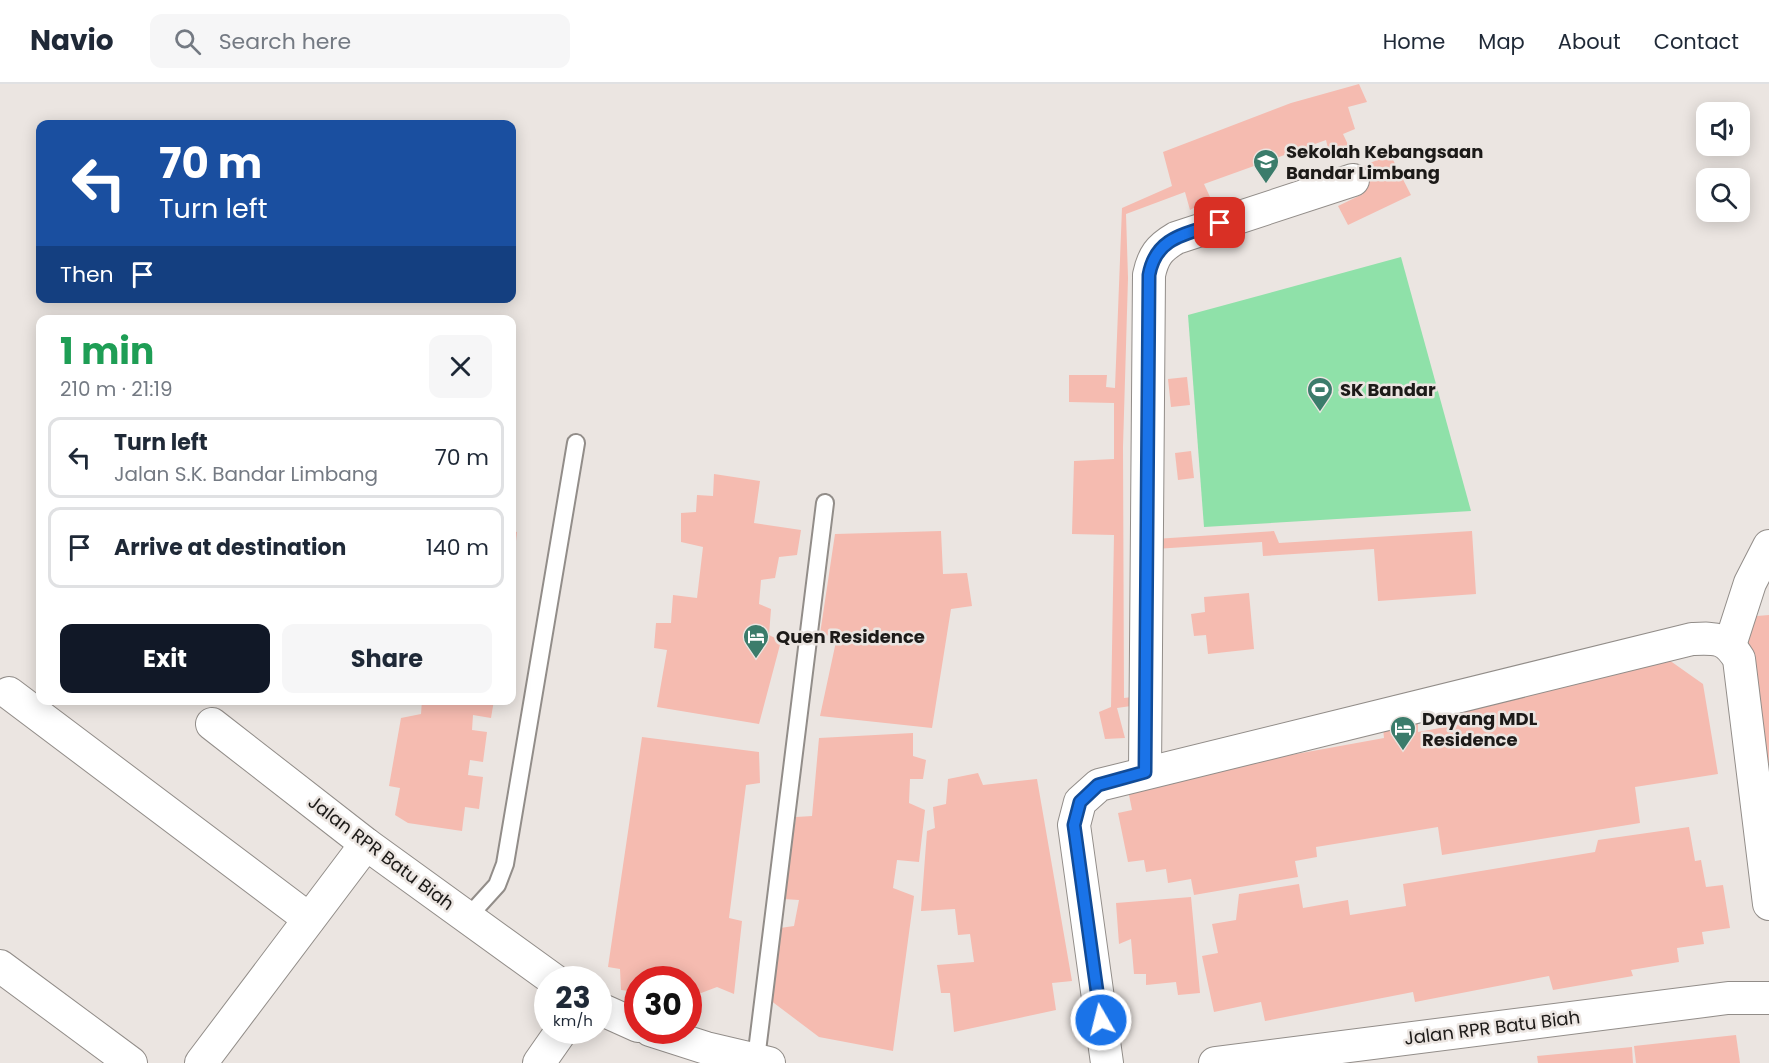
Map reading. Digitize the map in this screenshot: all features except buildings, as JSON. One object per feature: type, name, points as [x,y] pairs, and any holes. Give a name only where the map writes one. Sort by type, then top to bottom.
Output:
[{"type":"street","points":[[1145,772],[1149,275],[1152,258],[1162,246],[1176,238],[1353,180]]},
{"type":"street","points":[[1730,645],[1750,583],[1769,546]]},
{"type":"street","points":[[1107,1063],[1074,825],[1080,802],[1098,785],[1692,639],[1714,638],[1730,645],[1739,658],[1769,904]]},
{"type":"street","points":[[9,693],[309,920]]},
{"type":"street","name":"Jalan RPR Batu Biah","points":[[212,724],[366,844],[535,966]]},
{"type":"street","points":[[201,1063],[366,844]]},
{"type":"street","points":[[0,966],[131,1063]]},
{"type":"street","name":"Jalan RPR Batu Biah","points":[[1215,1063],[1728,998],[1769,998]]},
{"type":"street","points":[[539,1063],[552,1044]]},
{"type":"street","points":[[694,1044],[763,1061]]},
{"type":"lane","points":[[468,917],[497,885],[506,864],[576,443]]},
{"type":"lane","points":[[763,1061],[825,503]]},
{"type":"green space","name":"SK Bandar","points":[[1401,257],[1471,511],[1204,527],[1188,315]]},
{"type":"place","name":"Sekolah Kebangsaan Bandar Limbang","points":[[1266,185]]},
{"type":"place","name":"SK Bandar","points":[[1320,413]]},
{"type":"place","name":"Quen Residence","points":[[756,660]]},
{"type":"place","name":"Dayang MDL Residence","points":[[1403,752]]},
{"type":"route","points":[[1101,1020],[1074,825],[1080,802],[1098,785],[1145,772],[1149,275],[1152,258],[1162,246],[1176,238],[1220,223]]}]
